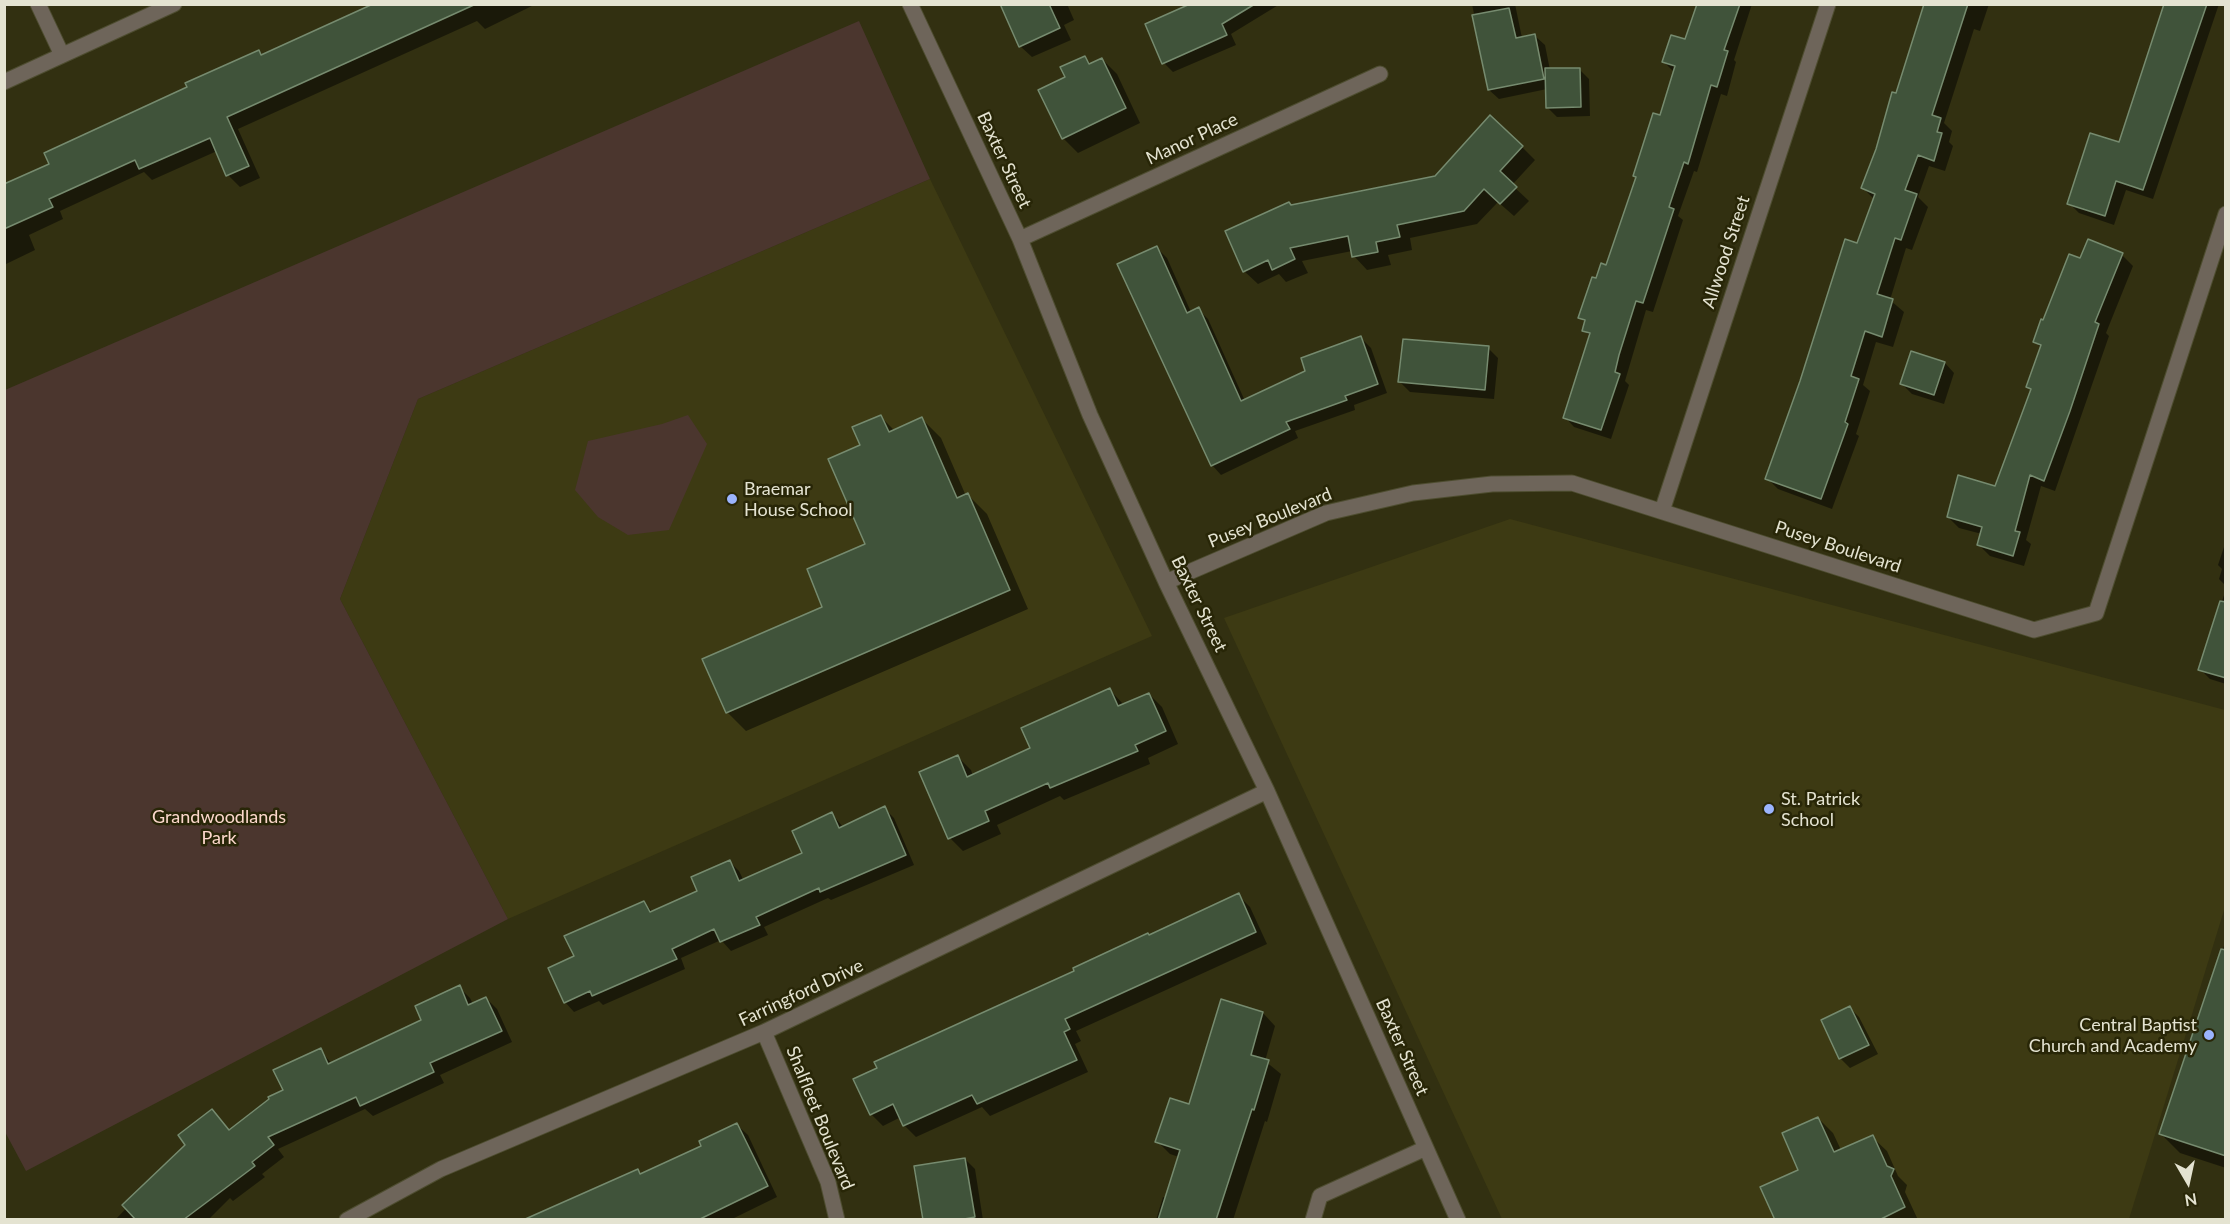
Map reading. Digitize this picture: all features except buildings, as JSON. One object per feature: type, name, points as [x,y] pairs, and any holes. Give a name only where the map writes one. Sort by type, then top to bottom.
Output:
[{"type":"street","points":[[38,4],[62,55]]},
{"type":"street","points":[[4,82],[174,4]]},
{"type":"street","name":"Baxter Street","points":[[910,4],[1020,239],[1090,415],[1166,582],[1267,791],[1458,1220]]},
{"type":"street","name":"Allwood Street","points":[[1662,511],[1828,4]]},
{"type":"street","name":"Manor Place","points":[[1020,239],[1380,75]]},
{"type":"street","name":"Pusey Boulevard","points":[[1166,582],[1326,513],[1413,492],[1492,484],[1572,483],[2034,630],[2096,613],[2226,214]]},
{"type":"street","name":"Farringford Drive","points":[[347,1220],[441,1169],[764,1032],[1267,791]]},
{"type":"street","name":"Shalfleet Boulevard","points":[[764,1032],[828,1182],[837,1220]]},
{"type":"street","points":[[1313,1220],[1320,1196],[1426,1148]]},
{"type":"shaded area","name":"Braemar House School","points":[[930,179],[1152,636],[508,919],[340,599],[418,399]]},
{"type":"shaded area","name":"St. Patrick School","points":[[1510,519],[2225,710],[2225,907],[2129,1219],[1502,1219],[1224,618]]},
{"type":"green space","name":"Grandwoodlands Park","points":[[859,21],[930,179],[418,399],[340,599],[508,919],[26,1171],[4,1130],[5,390]]},
{"type":"green space","points":[[688,415],[707,444],[669,530],[628,535],[598,517],[575,490],[588,441],[662,424]]},
{"type":"place","name":"Braemar House School","points":[[732,499]]},
{"type":"place","name":"St. Patrick School","points":[[1769,809]]},
{"type":"place","name":"Central Baptist Church and Academy","points":[[2209,1035]]}]
